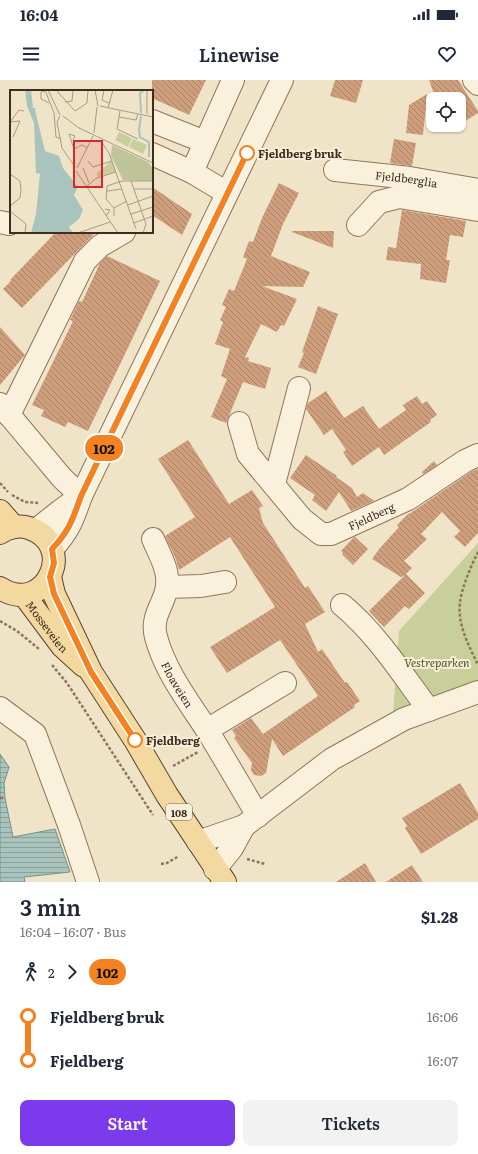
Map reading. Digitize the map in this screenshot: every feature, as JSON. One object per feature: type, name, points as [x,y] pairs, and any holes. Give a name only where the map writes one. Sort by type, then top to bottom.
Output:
[{"type":"main road","points":[[5,524],[36,530],[46,538],[52,549]]},
{"type":"main road","name":"108","points":[[8,592],[35,592],[44,586],[50,577],[54,563],[52,549]]},
{"type":"main road","name":"Mosseveien","points":[[50,577],[54,594],[91,672],[135,740],[167,795],[220,875]]},
{"type":"main road","name":"Mosseveien","points":[[8,592],[62,646],[91,672]]},
{"type":"street","points":[[192,172],[233,80]]},
{"type":"street","points":[[52,549],[64,536],[72,523],[81,496],[282,80]]},
{"type":"street","points":[[474,80],[478,84]]},
{"type":"street","points":[[153,121],[205,142]]},
{"type":"street","points":[[153,154],[192,172],[227,193]]},
{"type":"street","name":"Fjeldberglia","points":[[335,170],[410,178],[478,190]]},
{"type":"street","points":[[358,224],[379,202],[398,197],[478,210]]},
{"type":"street","points":[[0,222],[10,223]]},
{"type":"street","points":[[81,496],[62,478],[5,409],[86,261],[100,246],[122,233]]},
{"type":"street","points":[[274,484],[299,388]]},
{"type":"street","name":"Fjeldberg","points":[[239,423],[248,454],[302,518],[321,534],[331,534],[408,499],[465,461],[478,455]]},
{"type":"street","points":[[36,530],[81,496]]},
{"type":"street","name":"Floaveien","points":[[153,539],[166,570],[167,587],[159,607],[155,623],[155,635],[159,648],[174,680],[210,736],[251,821]]},
{"type":"street","points":[[167,587],[201,586],[226,582]]},
{"type":"street","points":[[342,605],[357,617],[374,636],[429,710]]},
{"type":"street","points":[[210,736],[285,682]]},
{"type":"street","points":[[198,842],[251,821],[332,759],[404,719],[478,692]]},
{"type":"street","points":[[0,708],[35,734],[69,824],[88,882]]},
{"type":"street","points":[[220,875],[232,848],[251,821]]},
{"type":"path","points":[[0,483],[6,491],[25,502],[42,504]]},
{"type":"path","points":[[478,552],[470,566],[460,603],[462,625],[469,648],[478,665]]},
{"type":"path","points":[[0,621],[17,631],[43,654]]},
{"type":"path","points":[[48,660],[67,682],[153,815]]},
{"type":"path","points":[[171,768],[210,736]]},
{"type":"path","points":[[0,798],[5,798]]},
{"type":"path","points":[[161,864],[167,863],[179,856]]},
{"type":"path","points":[[244,859],[265,864]]},
{"type":"green space","name":"Vestreparken","points":[[478,543],[478,693],[404,719],[393,712],[399,631]]},
{"type":"water","points":[[0,754],[9,767],[4,783],[5,798],[13,837],[55,829],[70,872],[24,877],[25,882],[0,882]]},
{"type":"building","points":[[152,80],[206,80],[189,115],[153,98]]},
{"type":"building","points":[[335,80],[363,80],[356,103],[330,96]]},
{"type":"building","points":[[429,80],[458,80],[466,92],[433,92]]},
{"type":"building","points":[[466,92],[478,111],[478,113],[466,121]]},
{"type":"building","points":[[426,95],[423,135],[406,133],[409,105]]},
{"type":"building","points":[[394,139],[416,143],[412,166],[390,163]]},
{"type":"building","points":[[279,183],[299,193],[283,224],[271,256],[310,272],[303,287],[262,286],[297,299],[284,326],[281,325],[277,332],[261,324],[245,357],[249,358],[248,361],[271,368],[265,389],[243,382],[226,423],[211,417],[227,379],[221,376],[230,349],[215,344],[223,322],[220,320],[226,307],[222,305],[229,289],[234,291],[247,259],[243,257],[249,241],[253,242],[262,218]]},
{"type":"building","points":[[153,188],[192,214],[182,235],[153,216]]},
{"type":"building","points":[[402,210],[466,221],[463,237],[450,235],[446,260],[450,260],[446,283],[420,279],[421,264],[386,260],[388,247],[396,248]]},
{"type":"building","points":[[292,231],[334,231],[333,248],[292,232]]},
{"type":"building","points":[[55,233],[95,233],[22,308],[3,289],[11,281],[10,280]]},
{"type":"building","points":[[107,256],[160,281],[88,431],[68,422],[65,427],[41,416],[44,410],[32,405],[73,321],[70,320],[79,301],[82,302],[100,263]]},
{"type":"building","points":[[318,306],[338,314],[316,374],[298,367],[304,353],[302,352]]},
{"type":"building","points":[[0,327],[25,355],[0,385]]},
{"type":"building","points":[[326,391],[344,418],[363,406],[379,429],[406,410],[403,405],[417,396],[422,404],[427,401],[437,415],[430,420],[431,422],[384,455],[379,447],[352,466],[343,452],[346,450],[332,429],[324,435],[306,409],[308,403]]},
{"type":"building","points":[[188,440],[229,504],[252,490],[263,506],[259,508],[263,523],[305,588],[308,586],[325,612],[305,624],[318,652],[322,649],[345,683],[347,682],[360,701],[354,705],[355,707],[283,756],[272,739],[266,773],[261,776],[254,775],[251,770],[252,763],[234,738],[236,736],[232,730],[251,718],[263,734],[318,696],[280,640],[227,673],[210,647],[275,607],[230,537],[179,570],[175,557],[165,536],[195,517],[158,459]]},
{"type":"building","points":[[306,455],[352,488],[357,497],[363,493],[374,501],[351,511],[339,492],[326,511],[312,500],[315,495],[290,478]]},
{"type":"building","points":[[434,461],[437,465],[424,474],[422,472]]},
{"type":"building","points":[[478,469],[478,533],[465,547],[454,537],[460,531],[442,512],[421,534],[427,539],[404,561],[412,568],[406,574],[425,593],[409,609],[405,606],[384,627],[369,611],[405,575],[401,577],[372,559],[399,527],[397,525],[409,513],[471,472]]},
{"type":"building","points":[[354,537],[368,549],[353,565],[341,551]]},
{"type":"building","points":[[460,783],[478,813],[478,819],[421,854],[405,828],[407,826],[402,818]]},
{"type":"building","points":[[365,863],[376,882],[336,882]]},
{"type":"building","points":[[412,865],[423,882],[386,882]]},
{"type":"bus line","name":"102","points":[[135,740],[91,672],[54,594],[50,577],[54,563],[52,549],[64,536],[72,523],[81,496],[247,153]]},
{"type":"place","name":"Fjeldberg bruk","points":[[247,153]]},
{"type":"place","name":"Fjeldberg","points":[[135,740]]}]
